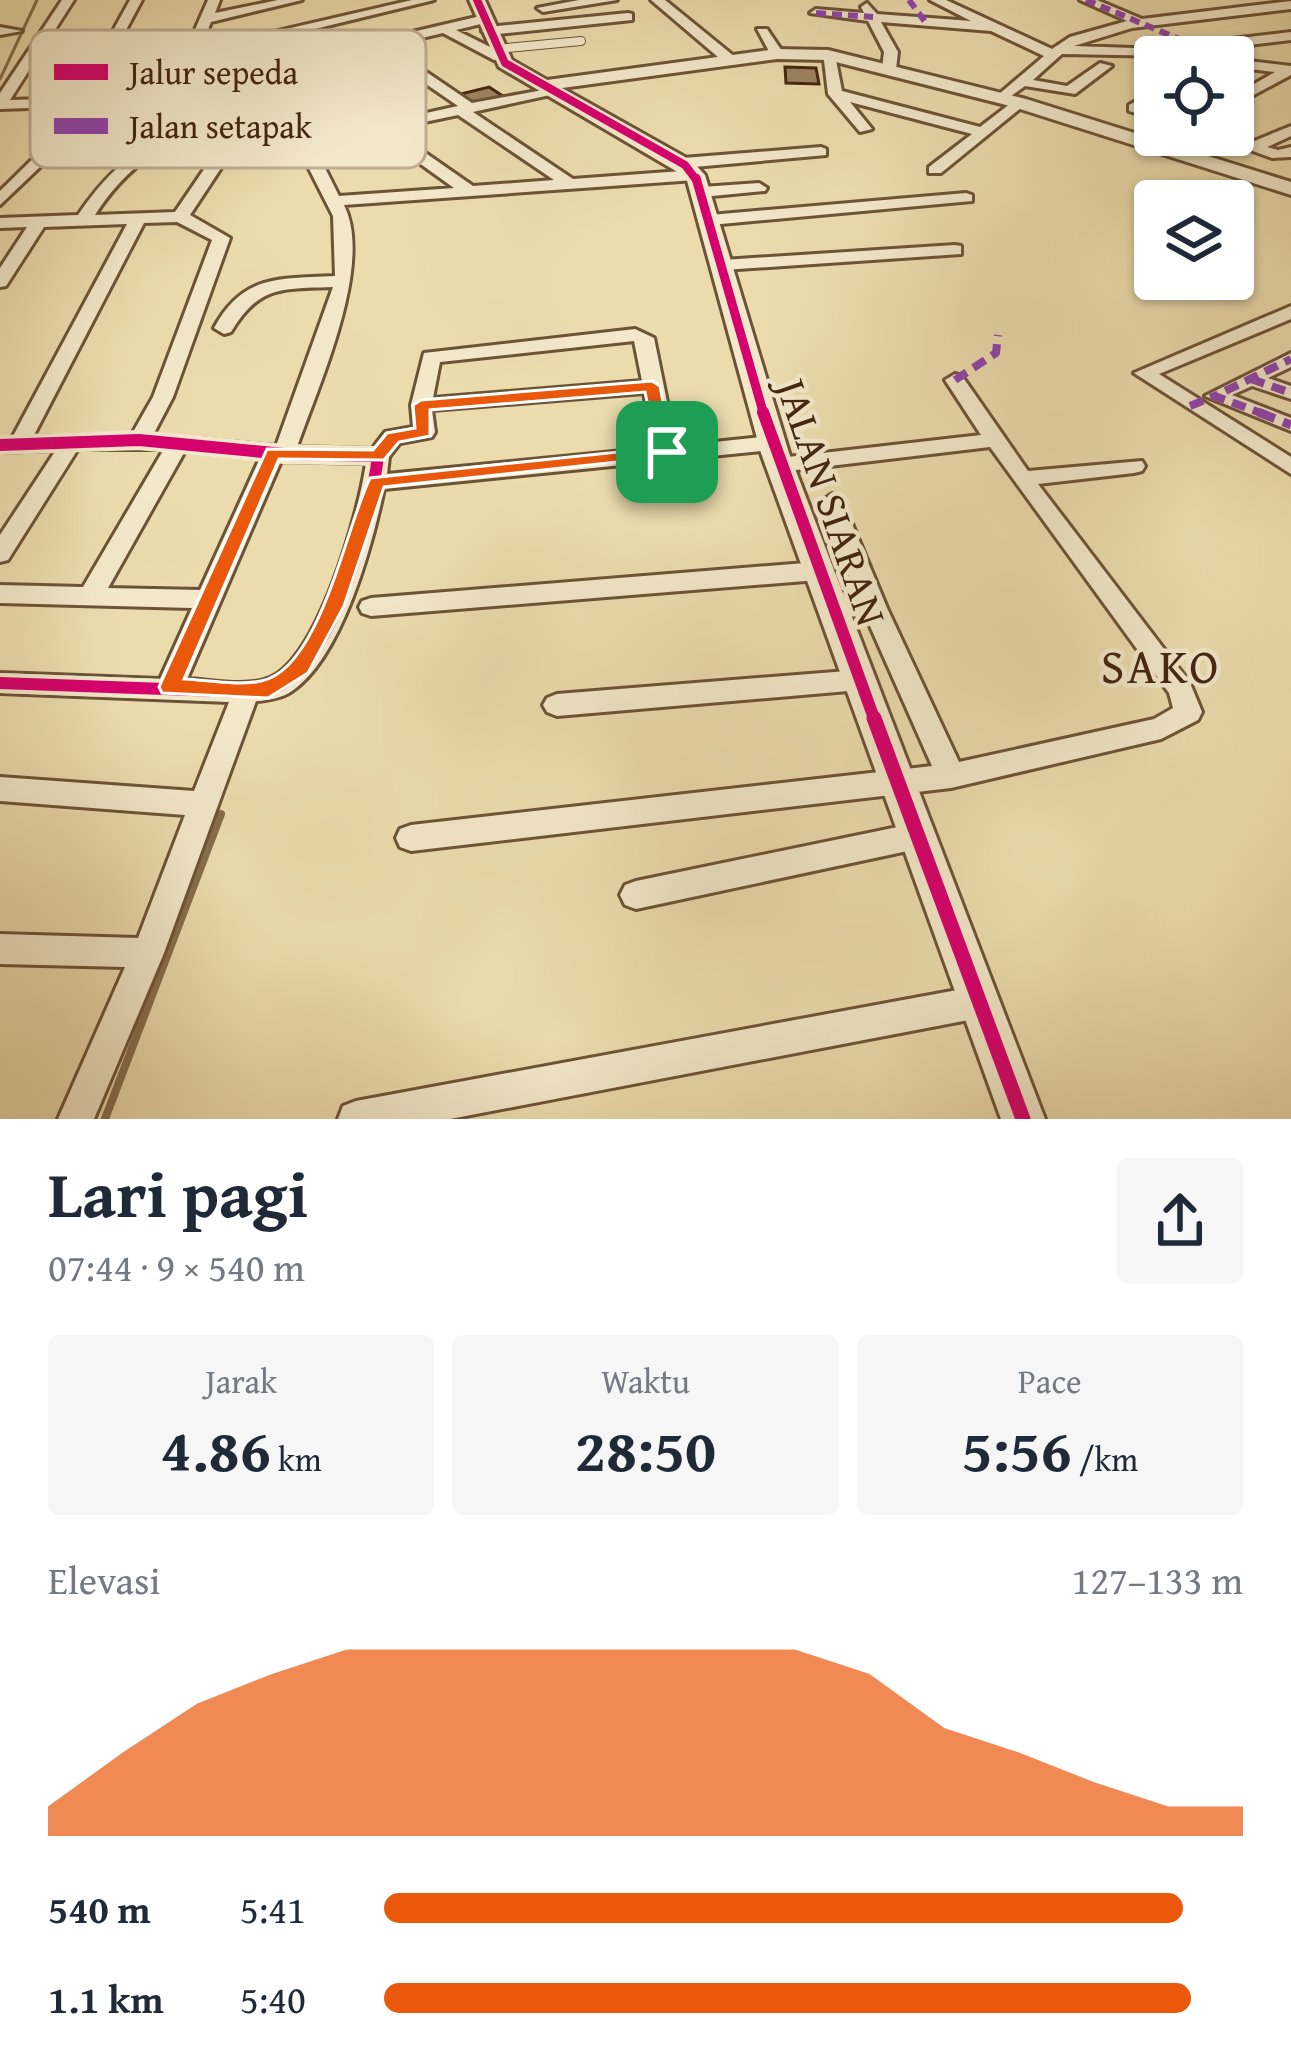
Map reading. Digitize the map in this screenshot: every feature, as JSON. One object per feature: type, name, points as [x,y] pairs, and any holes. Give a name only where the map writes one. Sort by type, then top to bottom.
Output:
[{"type":"street","points":[[49,30],[68,0]]},
{"type":"street","points":[[120,30],[136,0]]},
{"type":"street","points":[[204,30],[214,0]]},
{"type":"street","points":[[209,19],[246,5],[296,0]]},
{"type":"street","points":[[300,30],[428,0]]},
{"type":"street","points":[[543,8],[611,0]]},
{"type":"street","points":[[657,0],[730,60]]},
{"type":"street","points":[[863,0],[891,52],[889,69]]},
{"type":"street","points":[[909,0],[926,23]]},
{"type":"street","points":[[936,0],[1057,53],[1134,51]]},
{"type":"street","points":[[1086,0],[1171,36]]},
{"type":"street","points":[[935,170],[983,132],[1024,82],[1071,40],[1142,23],[1291,5]]},
{"type":"street","points":[[812,7],[993,27]]},
{"type":"street","points":[[812,7],[833,56],[835,94],[865,129]]},
{"type":"street","points":[[426,35],[628,17]]},
{"type":"street","points":[[209,19],[223,30]]},
{"type":"street","points":[[447,30],[489,31],[550,88],[697,188],[759,188]]},
{"type":"street","points":[[0,32],[16,31]]},
{"type":"street","points":[[762,32],[777,54]]},
{"type":"street","points":[[1254,44],[1291,36]]},
{"type":"street","points":[[426,117],[550,88],[777,54],[833,56],[889,69],[1134,139]]},
{"type":"street","points":[[0,105],[30,59]]},
{"type":"street","points":[[1254,64],[1290,69]]},
{"type":"street","points":[[1024,82],[1070,91],[1105,66]]},
{"type":"street","points":[[1254,90],[1290,69]]},
{"type":"street","points":[[426,80],[570,184]]},
{"type":"street","points":[[835,94],[983,132]]},
{"type":"street","points":[[0,105],[30,104]]},
{"type":"street","points":[[1254,147],[1291,130]]},
{"type":"street","points":[[1254,147],[1277,155],[1291,152]]},
{"type":"street","points":[[697,188],[821,152]]},
{"type":"street","points":[[1187,156],[1291,189]]},
{"type":"street","points":[[426,159],[469,191]]},
{"type":"street","points":[[0,200],[32,168]]},
{"type":"street","points":[[82,221],[123,168]]},
{"type":"street","points":[[180,217],[214,168]]},
{"type":"street","points":[[170,687],[205,599],[279,454],[344,281],[341,216],[316,168]]},
{"type":"street","points":[[335,201],[570,184],[966,198]]},
{"type":"street","name":"JALAN SIARAN","points":[[697,188],[776,454],[1023,1119]]},
{"type":"street","points":[[0,223],[180,217],[216,232],[220,247],[163,398],[139,440]]},
{"type":"street","points":[[10,445],[138,219]]},
{"type":"street","points":[[0,282],[38,223]]},
{"type":"street","points":[[723,265],[956,250]]},
{"type":"street","points":[[224,328],[241,296],[256,289],[344,281]]},
{"type":"street","points":[[1291,312],[1146,369],[1144,376],[1291,467]]},
{"type":"street","points":[[0,683],[246,692],[283,683],[300,668],[334,606],[377,469],[393,437],[424,432],[421,405],[427,362],[443,353],[635,334],[644,338],[667,452]]},
{"type":"street","points":[[1190,406],[1291,360]]},
{"type":"street","points":[[1251,379],[1291,393]]},
{"type":"street","points":[[412,838],[951,776],[1161,728],[1188,712],[1181,690],[955,380]]},
{"type":"street","points":[[421,405],[652,386]]},
{"type":"street","points":[[1215,396],[1291,425]]},
{"type":"street","points":[[10,445],[139,440],[377,469],[667,452],[776,454],[995,440]]},
{"type":"street","points":[[0,554],[71,442]]},
{"type":"street","points":[[89,597],[177,446]]},
{"type":"street","points":[[1022,478],[1135,466]]},
{"type":"street","points":[[802,527],[837,512],[874,608],[951,776]]},
{"type":"street","points":[[371,607],[818,571]]},
{"type":"street","points":[[0,595],[205,599]]},
{"type":"street","points":[[832,609],[874,608]]},
{"type":"street","points":[[557,705],[860,680]]},
{"type":"street","points":[[76,1119],[148,953],[246,692]]},
{"type":"street","points":[[0,789],[201,804]]},
{"type":"street","points":[[636,895],[917,836]]},
{"type":"street","points":[[0,949],[148,953]]},
{"type":"street","points":[[356,1119],[980,1002]]},
{"type":"lane","points":[[489,31],[581,41]]},
{"type":"building","points":[[785,67],[816,68],[819,84],[786,83]]},
{"type":"building","points":[[489,87],[506,98],[476,105],[461,94]]},
{"type":"waterway","points":[[0,79],[37,0]]},
{"type":"waterway","points":[[105,1119],[221,814]]},
{"type":"marked path","points":[[909,0],[926,23]]},
{"type":"marked path","points":[[1086,0],[1172,36]]},
{"type":"marked path","points":[[816,13],[873,17]]},
{"type":"marked path","points":[[955,380],[996,353],[998,335]]},
{"type":"marked path","points":[[1291,359],[1215,396],[1291,425]]},
{"type":"marked path","points":[[1251,379],[1291,393]]},
{"type":"marked path","points":[[1190,406],[1215,396]]},
{"type":"cycle path","points":[[477,0],[505,63],[695,175],[775,453],[1023,1119]]},
{"type":"cycle path","points":[[0,445],[139,440],[284,454],[378,456],[359,544],[332,613],[299,668],[282,684],[246,692],[0,683]]},
{"type":"district","name":"SAKO","points":[[1161,666]]},
{"type":"route","points":[[652,386],[667,452],[376,482],[334,606],[300,668],[268,690],[170,687],[273,453],[378,456],[393,437],[424,432],[421,405],[652,386]]}]
